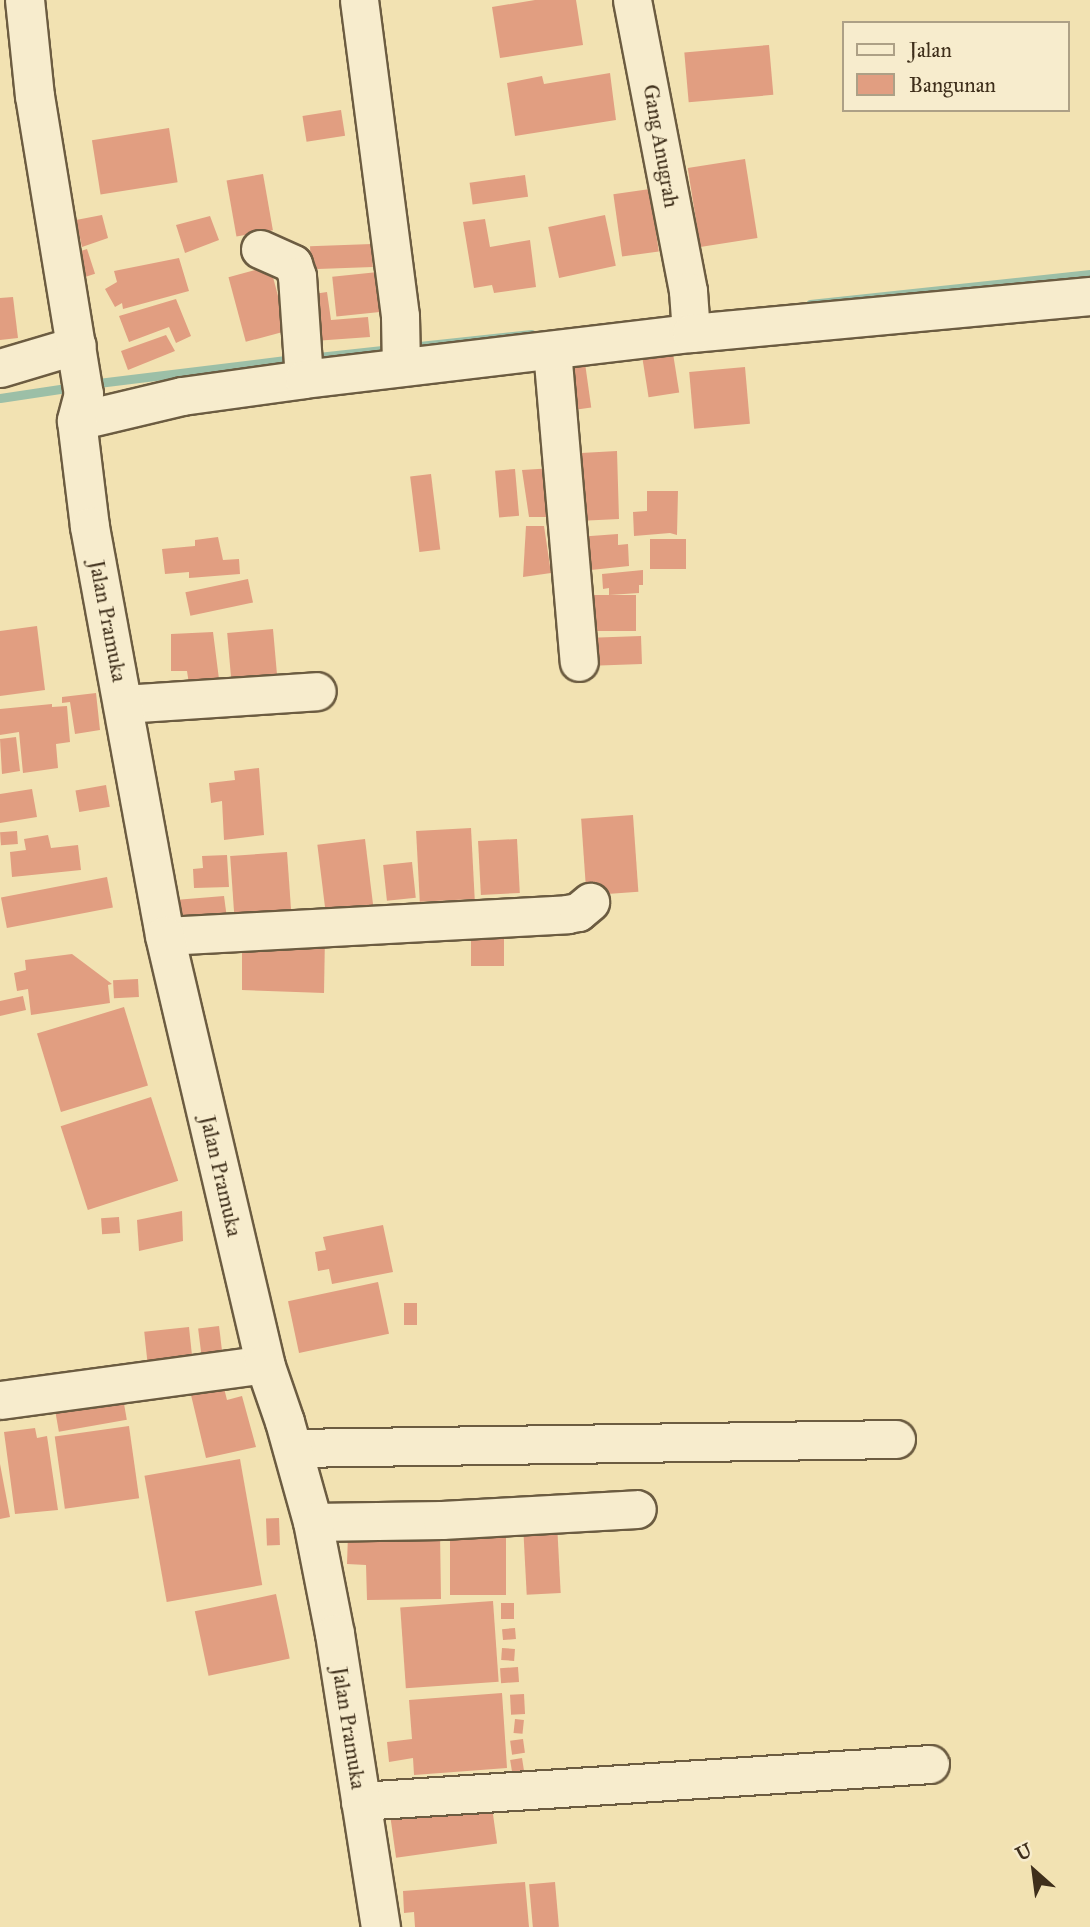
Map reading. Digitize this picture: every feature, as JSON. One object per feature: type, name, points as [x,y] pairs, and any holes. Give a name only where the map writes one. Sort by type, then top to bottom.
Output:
[{"type":"street","name":"Jalan Pramuka","points":[[25,0],[35,96],[79,380],[90,527],[165,936],[265,1364],[313,1522],[335,1633],[381,1927]]},
{"type":"street","points":[[359,0],[401,344]]},
{"type":"street","name":"Gang Anugrah","points":[[632,0],[690,317]]},
{"type":"street","points":[[260,249],[293,264],[297,276],[303,359]]},
{"type":"street","points":[[0,368],[182,396],[303,359],[401,344],[552,350],[690,317],[1090,296]]},
{"type":"street","points":[[552,350],[579,662]]},
{"type":"street","points":[[124,704],[317,691]]},
{"type":"street","points":[[165,936],[566,914],[578,912],[590,902]]},
{"type":"street","points":[[0,1400],[265,1364]]},
{"type":"street","points":[[292,1448],[896,1439]]},
{"type":"street","points":[[313,1522],[442,1520],[637,1509]]},
{"type":"street","points":[[360,1801],[930,1764]]},
{"type":"building","points":[[535,0],[576,0],[583,45],[500,58],[492,7]]},
{"type":"building","points":[[769,45],[773,95],[689,102],[684,52]]},
{"type":"building","points":[[610,73],[616,120],[515,136],[507,83],[542,76],[544,84]]},
{"type":"building","points":[[341,110],[345,136],[307,142],[302,116]]},
{"type":"building","points":[[169,128],[178,182],[101,195],[92,140]]},
{"type":"building","points":[[745,159],[758,238],[700,247],[688,168]]},
{"type":"building","points":[[263,174],[273,230],[236,237],[227,180]]},
{"type":"building","points":[[525,175],[528,197],[473,205],[470,183]]},
{"type":"building","points":[[650,189],[659,251],[622,257],[613,194]]},
{"type":"building","points":[[102,215],[108,238],[82,247],[76,220]]},
{"type":"building","points":[[605,215],[616,266],[559,278],[548,227]]},
{"type":"building","points":[[210,216],[219,240],[185,253],[176,225]]},
{"type":"building","points":[[485,219],[490,247],[530,240],[536,287],[494,293],[492,285],[474,288],[463,222]]},
{"type":"building","points":[[372,244],[373,267],[311,269],[310,246]]},
{"type":"building","points":[[87,249],[95,274],[83,278],[75,253]]},
{"type":"building","points":[[179,258],[189,291],[123,309],[122,303],[115,307],[105,289],[117,282],[114,271]]},
{"type":"building","points":[[270,266],[287,331],[246,342],[228,277]]},
{"type":"building","points":[[378,272],[382,312],[336,317],[332,277]]},
{"type":"building","points":[[327,292],[331,320],[368,317],[370,337],[314,341],[307,295]]},
{"type":"building","points":[[13,297],[18,338],[0,340],[0,298]]},
{"type":"building","points":[[176,299],[191,336],[176,343],[169,327],[129,342],[119,316]]},
{"type":"building","points":[[166,335],[175,351],[128,370],[121,351]]},
{"type":"building","points":[[672,347],[679,392],[649,397],[641,352]]},
{"type":"building","points":[[584,356],[591,407],[568,411],[561,359]]},
{"type":"building","points":[[745,367],[750,424],[694,429],[689,372]]},
{"type":"building","points":[[617,451],[619,519],[578,521],[576,471],[582,471],[581,453]]},
{"type":"building","points":[[554,468],[558,517],[529,517],[522,470]]},
{"type":"building","points":[[515,469],[519,516],[499,518],[495,471]]},
{"type":"building","points":[[431,474],[440,549],[419,552],[410,477]]},
{"type":"building","points":[[647,491],[678,491],[677,535],[670,533],[634,536],[633,512],[647,511]]},
{"type":"building","points":[[526,526],[544,526],[551,573],[523,577]]},
{"type":"building","points":[[618,534],[618,545],[628,544],[629,566],[581,571],[577,537]]},
{"type":"building","points":[[218,537],[223,560],[239,559],[240,574],[189,578],[189,572],[165,574],[162,549],[195,546],[195,540]]},
{"type":"building","points":[[650,539],[686,539],[686,569],[650,569]]},
{"type":"building","points":[[643,570],[643,585],[639,585],[639,593],[609,595],[609,588],[603,589],[602,574]]},
{"type":"building","points":[[248,579],[253,602],[190,616],[185,592]]},
{"type":"building","points":[[584,595],[636,595],[636,631],[584,631]]},
{"type":"building","points":[[37,626],[45,690],[0,696],[0,631]]},
{"type":"building","points":[[273,629],[278,685],[232,689],[227,633]]},
{"type":"building","points":[[213,632],[220,687],[190,691],[187,671],[171,671],[171,634]]},
{"type":"building","points":[[641,636],[642,664],[593,666],[592,638]]},
{"type":"building","points":[[96,693],[100,730],[75,734],[70,702],[62,703],[62,697]]},
{"type":"building","points":[[52,704],[52,707],[67,706],[70,742],[56,744],[58,768],[23,773],[19,732],[0,735],[0,709]]},
{"type":"building","points":[[16,737],[20,771],[2,774],[0,739]]},
{"type":"building","points":[[259,768],[264,835],[224,840],[222,801],[211,803],[209,783],[235,780],[234,771]]},
{"type":"building","points":[[106,785],[110,807],[79,812],[75,790]]},
{"type":"building","points":[[32,789],[37,817],[0,823],[0,794]]},
{"type":"building","points":[[633,815],[638,892],[586,895],[581,819]]},
{"type":"building","points":[[471,828],[475,899],[420,902],[416,831]]},
{"type":"building","points":[[17,831],[18,844],[1,845],[0,832]]},
{"type":"building","points":[[48,835],[51,848],[78,845],[81,870],[12,877],[10,852],[26,850],[24,839]]},
{"type":"building","points":[[365,839],[373,906],[326,911],[317,845]]},
{"type":"building","points":[[517,839],[520,893],[481,895],[478,841]]},
{"type":"building","points":[[287,852],[292,921],[235,925],[230,856]]},
{"type":"building","points":[[227,855],[229,887],[194,888],[193,869],[203,868],[202,856]]},
{"type":"building","points":[[412,862],[416,898],[387,901],[383,865]]},
{"type":"building","points":[[107,877],[113,907],[7,928],[1,898]]},
{"type":"building","points":[[224,896],[228,926],[181,928],[175,900]]},
{"type":"building","points":[[471,928],[504,928],[504,966],[471,966]]},
{"type":"building","points":[[325,935],[324,993],[242,990],[242,946]]},
{"type":"building","points":[[72,954],[112,984],[108,985],[110,1003],[31,1015],[28,989],[17,991],[14,973],[26,970],[25,960]]},
{"type":"building","points":[[138,979],[139,997],[114,998],[113,980]]},
{"type":"building","points":[[23,996],[26,1010],[0,1016],[0,1001]]},
{"type":"building","points":[[124,1007],[148,1085],[61,1112],[37,1034]]},
{"type":"building","points":[[151,1097],[178,1181],[88,1210],[61,1126]]},
{"type":"building","points":[[182,1211],[183,1241],[139,1251],[137,1220]]},
{"type":"building","points":[[119,1217],[120,1233],[102,1234],[101,1218]]},
{"type":"building","points":[[383,1225],[393,1272],[332,1284],[329,1269],[318,1271],[315,1252],[326,1250],[323,1237]]},
{"type":"building","points":[[378,1282],[389,1334],[299,1353],[288,1301]]},
{"type":"building","points":[[404,1303],[417,1303],[417,1325],[404,1325]]},
{"type":"building","points":[[219,1326],[223,1357],[202,1359],[198,1329]]},
{"type":"building","points":[[189,1327],[193,1363],[148,1368],[144,1332]]},
{"type":"building","points":[[224,1388],[227,1400],[242,1396],[256,1447],[206,1458],[191,1395]]},
{"type":"building","points":[[123,1398],[127,1420],[59,1432],[55,1410]]},
{"type":"building","points":[[129,1426],[139,1498],[65,1509],[55,1436]]},
{"type":"building","points":[[35,1428],[37,1438],[47,1436],[58,1510],[15,1514],[4,1432]]},
{"type":"building","points":[[240,1459],[262,1585],[167,1602],[144,1476]]},
{"type":"building","points":[[0,1464],[10,1517],[0,1519]]},
{"type":"building","points":[[266,1518],[279,1518],[280,1545],[267,1545]]},
{"type":"building","points":[[557,1523],[561,1593],[527,1595],[523,1525]]},
{"type":"building","points":[[450,1526],[506,1526],[506,1595],[450,1595]]},
{"type":"building","points":[[440,1533],[441,1599],[367,1600],[366,1565],[347,1564],[348,1534]]},
{"type":"building","points":[[276,1594],[290,1659],[209,1676],[195,1611]]},
{"type":"building","points":[[493,1601],[499,1682],[406,1688],[400,1607]]},
{"type":"building","points":[[501,1603],[514,1603],[514,1619],[501,1619]]},
{"type":"building","points":[[515,1628],[516,1639],[503,1640],[502,1629]]},
{"type":"building","points":[[502,1648],[515,1649],[514,1661],[501,1660]]},
{"type":"building","points":[[518,1667],[519,1682],[501,1683],[500,1668]]},
{"type":"building","points":[[502,1693],[507,1768],[414,1775],[413,1758],[389,1762],[387,1742],[412,1739],[409,1700]]},
{"type":"building","points":[[524,1694],[525,1714],[511,1715],[510,1695]]},
{"type":"building","points":[[515,1719],[524,1720],[522,1734],[514,1733]]},
{"type":"building","points":[[523,1739],[525,1753],[512,1755],[510,1741]]},
{"type":"building","points":[[522,1758],[524,1771],[512,1773],[510,1760]]},
{"type":"building","points":[[490,1793],[497,1844],[396,1858],[389,1807]]},
{"type":"building","points":[[525,1882],[529,1927],[415,1927],[414,1912],[404,1913],[403,1891]]},
{"type":"building","points":[[555,1882],[559,1927],[533,1927],[529,1884]]},
{"type":"waterway","points":[[810,304],[1090,274]]},
{"type":"waterway","points":[[410,347],[531,334]]},
{"type":"waterway","points":[[309,358],[392,349]]},
{"type":"waterway","points":[[90,384],[295,359]]},
{"type":"waterway","points":[[0,398],[73,387]]}]
